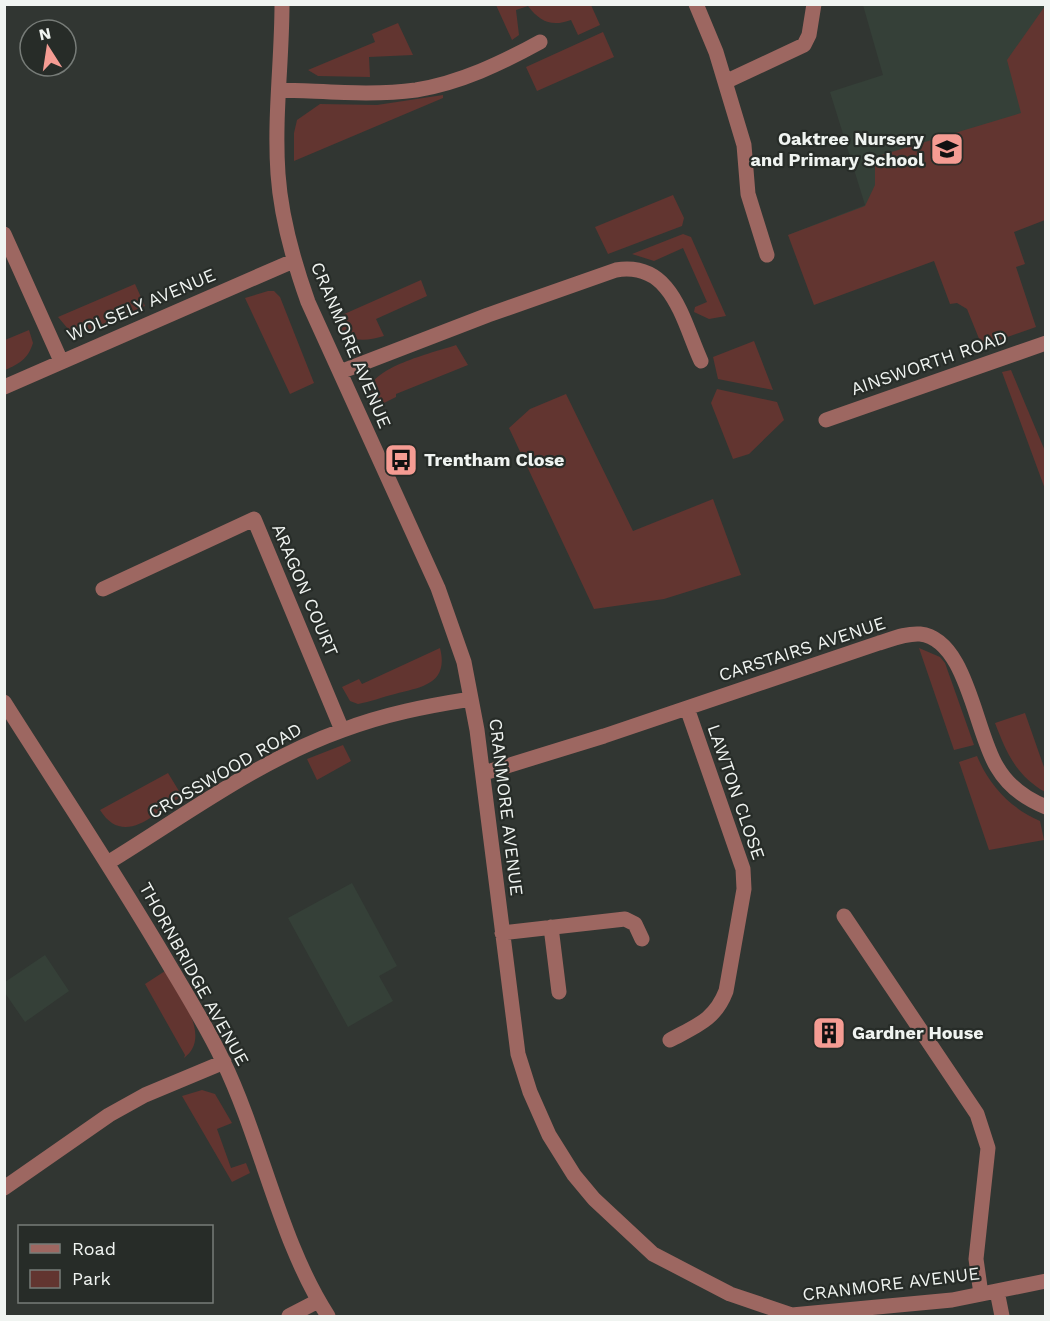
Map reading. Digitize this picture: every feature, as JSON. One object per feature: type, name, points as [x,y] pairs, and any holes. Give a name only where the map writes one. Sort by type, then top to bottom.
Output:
[{"type":"street","name":"CRANMORE AVENUE","points":[[282,4],[279,190],[293,261],[308,302],[438,588],[457,636],[484,773],[518,1054],[539,1114],[574,1175],[609,1215],[653,1254],[730,1294],[792,1316],[922,1304],[1046,1281]]},
{"type":"street","points":[[696,4],[716,52],[744,145],[753,218],[766,255]]},
{"type":"street","points":[[725,82],[804,45],[809,35],[814,4]]},
{"type":"street","points":[[279,90],[347,92],[416,90],[454,81],[514,56],[540,42]]},
{"type":"street","points":[[4,234],[61,361]]},
{"type":"street","name":"WOLSELY AVENUE","points":[[4,387],[293,261]]},
{"type":"street","points":[[340,372],[488,315],[616,270],[634,267],[658,277],[669,290],[700,362]]},
{"type":"street","name":"AINSWORTH ROAD","points":[[826,420],[1046,343]]},
{"type":"street","name":"ARAGON COURT","points":[[104,589],[254,519],[342,730]]},
{"type":"street","name":"CARSTAIRS AVENUE","points":[[484,773],[879,643],[910,635],[928,636],[937,640],[954,658],[986,746],[998,769],[1023,795],[1046,807]]},
{"type":"street","name":"CROSSWOOD ROAD","points":[[109,862],[284,757],[342,730],[410,709],[471,699]]},
{"type":"street","name":"THORNBRIDGE AVENUE","points":[[4,702],[109,862],[224,1062],[291,1237],[318,1301],[328,1317]]},
{"type":"street","name":"LAWTON CLOSE","points":[[670,1040],[713,1016],[721,1004],[726,991],[744,889],[743,868],[687,708]]},
{"type":"street","points":[[844,916],[971,1105],[986,1136],[988,1148],[976,1259],[981,1294]]},
{"type":"street","points":[[502,933],[625,919],[635,924],[642,939]]},
{"type":"street","points":[[551,927],[559,992]]},
{"type":"street","points":[[7,1181],[109,1115],[145,1095],[224,1062]]},
{"type":"street","points":[[997,1291],[1002,1317]]},
{"type":"street","points":[[289,1317],[318,1301]]},
{"type":"shaded area","name":"Oaktree Nursery and Primary School","points":[[863,5],[1045,5],[1045,220],[788,235],[865,205],[830,92],[883,75]]},
{"type":"shaded area","points":[[352,883],[397,966],[379,976],[393,1001],[348,1027],[288,918]]},
{"type":"shaded area","points":[[45,955],[69,991],[25,1022],[5,993],[5,982]]},
{"type":"green space","points":[[496,5],[591,5],[600,25],[578,35],[571,20],[558,23],[547,22],[537,16],[528,6],[516,10],[519,35],[512,40]]},
{"type":"green space","points":[[1045,6],[1045,220],[1014,232],[1025,264],[1016,267],[1036,327],[982,346],[967,309],[957,303],[950,304],[934,261],[814,305],[788,235],[865,206],[875,185],[875,157],[1021,113],[1007,60]]},
{"type":"green space","points":[[398,23],[413,55],[369,57],[370,77],[318,76],[308,70],[375,42],[372,34]]},
{"type":"green space","points":[[603,32],[614,57],[537,91],[526,67]]},
{"type":"green space","points":[[443,95],[443,98],[294,161],[294,133],[297,120],[320,104],[377,105]]},
{"type":"green space","points":[[673,195],[684,218],[682,226],[608,254],[595,227]]},
{"type":"green space","points":[[683,234],[691,237],[726,316],[709,319],[694,312],[695,307],[707,302],[683,248],[654,261],[632,254]]},
{"type":"green space","points":[[421,280],[427,296],[376,319],[384,336],[368,340],[354,339],[343,332],[333,319]]},
{"type":"green space","points":[[135,284],[145,306],[108,324],[88,331],[69,330],[58,317]]},
{"type":"green space","points":[[274,291],[280,297],[314,383],[290,394],[245,298]]},
{"type":"green space","points":[[29,330],[33,343],[26,357],[5,370],[5,340]]},
{"type":"green space","points":[[754,341],[773,390],[718,379],[713,357]]},
{"type":"green space","points":[[456,345],[468,365],[396,394],[396,397],[376,407],[370,389],[382,373],[407,361]]},
{"type":"green space","points":[[1011,370],[1045,451],[1045,489],[1002,372]]},
{"type":"green space","points":[[717,389],[777,402],[784,420],[749,454],[733,459],[711,403]]},
{"type":"green space","points":[[566,394],[633,531],[713,499],[741,575],[664,599],[594,609],[509,428],[530,409]]},
{"type":"green space","points":[[440,648],[441,669],[437,677],[423,686],[358,704],[350,701],[342,687],[359,679],[362,684]]},
{"type":"green space","points":[[919,648],[940,657],[945,663],[974,745],[954,750]]},
{"type":"green space","points":[[1025,713],[1045,770],[1045,792],[1027,778],[1014,763],[995,723]]},
{"type":"green space","points":[[343,745],[351,761],[317,780],[307,759]]},
{"type":"green space","points":[[977,756],[994,786],[1019,809],[1040,821],[1044,840],[989,850],[959,762]]},
{"type":"green space","points":[[168,773],[182,796],[140,824],[129,827],[119,826],[109,821],[100,810]]},
{"type":"green space","points":[[165,971],[185,1003],[194,1027],[195,1039],[192,1049],[184,1058],[185,1055],[145,984]]},
{"type":"green space","points":[[202,1090],[215,1094],[232,1123],[217,1129],[231,1168],[246,1163],[250,1173],[232,1182],[182,1096]]},
{"type":"place","name":"Oaktree Nursery and Primary School","points":[[947,149]]},
{"type":"place","name":"Trentham Close","points":[[401,460]]},
{"type":"place","name":"Gardner House","points":[[829,1033]]}]
